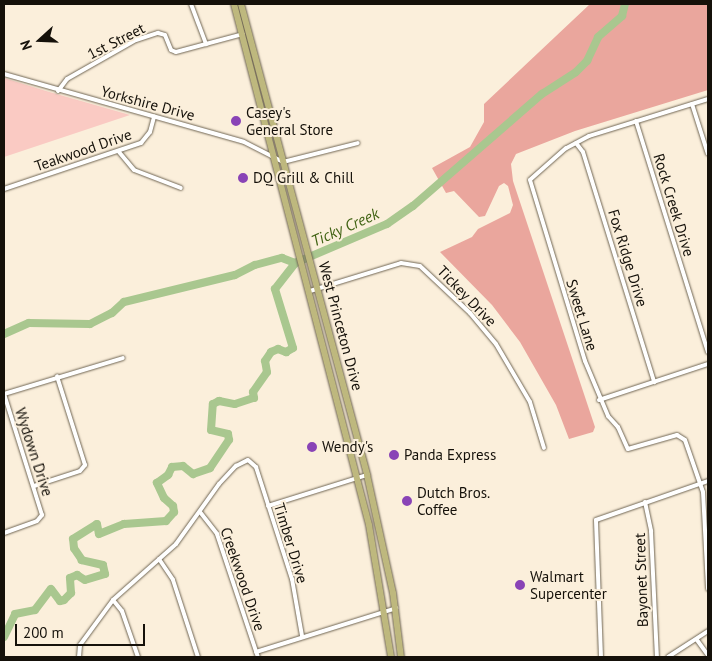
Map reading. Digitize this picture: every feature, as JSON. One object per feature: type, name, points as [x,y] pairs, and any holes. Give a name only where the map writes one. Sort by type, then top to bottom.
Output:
[{"type":"highway","name":"West Princeton Drive","points":[[234,4],[271,154],[310,291],[357,477],[385,610],[391,657]]},
{"type":"highway","name":"West Princeton Drive","points":[[241,4],[282,162],[314,271],[367,475],[396,608],[401,657]]},
{"type":"street","points":[[191,4],[206,44],[242,34],[249,34]]},
{"type":"street","name":"1st Street","points":[[58,91],[64,81],[136,40],[163,33],[173,52],[206,44]]},
{"type":"street","name":"Yorkshire Drive","points":[[4,74],[58,91],[249,144],[271,154],[282,162]]},
{"type":"street","points":[[576,143],[636,121],[708,99]]},
{"type":"street","points":[[692,104],[708,154]]},
{"type":"street","name":"Teakwood Drive","points":[[4,189],[119,152],[146,140],[154,117]]},
{"type":"street","name":"Rock Creek Drive","points":[[636,121],[708,352]]},
{"type":"street","name":"Sweet Lane","points":[[576,143],[530,180],[599,400],[628,449],[681,436],[701,484]]},
{"type":"street","name":"Fox Ridge Drive","points":[[576,143],[583,152],[654,382]]},
{"type":"street","points":[[282,162],[358,144]]},
{"type":"street","points":[[119,152],[134,170],[182,188]]},
{"type":"street","name":"Tickey Drive","points":[[310,291],[400,263],[420,266],[470,313],[496,344],[530,402],[544,448]]},
{"type":"street","points":[[4,394],[57,376],[116,363],[122,358]]},
{"type":"street","points":[[599,400],[708,364]]},
{"type":"street","points":[[34,486],[80,471],[85,465],[57,376]]},
{"type":"street","name":"Wydown Drive","points":[[4,394],[34,486],[41,518],[4,533]]},
{"type":"street","name":"Timber Drive","points":[[200,512],[228,473],[251,460],[292,579],[302,636]]},
{"type":"street","points":[[268,506],[367,475]]},
{"type":"street","points":[[600,657],[596,520],[708,481]]},
{"type":"street","points":[[701,484],[708,589]]},
{"type":"street","name":"Bayonet Street","points":[[645,502],[651,531],[657,657]]},
{"type":"street","points":[[79,657],[78,648],[113,600],[176,544],[200,512]]},
{"type":"street","name":"Creekwood Drive","points":[[200,512],[217,534],[258,657]]},
{"type":"street","points":[[159,559],[173,580],[198,657]]},
{"type":"street","points":[[113,600],[122,611],[138,657]]},
{"type":"street","points":[[256,652],[396,608]]},
{"type":"street","points":[[668,657],[697,640],[708,630]]},
{"type":"street","points":[[697,640],[708,655]]},
{"type":"shaded area","points":[[590,4],[708,4],[708,90],[575,131],[516,154],[511,164],[513,181],[595,427],[593,432],[569,439],[556,405],[520,342],[492,305],[440,252],[472,237],[478,229],[510,213],[513,205],[508,186],[504,183],[499,186],[485,216],[479,217],[454,191],[446,193],[432,168],[470,147],[484,122],[484,104]]},
{"type":"shaded area","points":[[4,78],[46,91],[130,115],[4,157]]},
{"type":"waterway","points":[[4,637],[15,614],[35,610],[51,589],[60,601],[64,600],[71,593],[70,578],[77,575],[85,580],[105,574],[103,565],[82,560],[74,548],[73,539],[97,524],[99,534],[124,524],[166,521],[174,512],[173,506],[164,498],[157,483],[168,475],[172,467],[183,466],[193,474],[210,468],[229,440],[228,434],[211,430],[213,404],[219,401],[235,404],[254,398],[253,392],[267,372],[265,361],[271,352],[278,349],[286,352],[293,348],[275,289],[295,263],[387,224],[413,206],[542,94],[576,72],[587,61],[598,37],[622,16],[625,4]]},
{"type":"waterway","name":"Ticky Creek","points":[[4,334],[29,323],[90,324],[112,313],[124,302],[235,275],[255,265],[282,258],[295,263]]},
{"type":"place","name":"Casey's General Store","points":[[236,121]]},
{"type":"place","name":"DQ Grill & Chill","points":[[243,178]]},
{"type":"place","name":"Wendy's","points":[[312,447]]},
{"type":"place","name":"Panda Express","points":[[394,455]]},
{"type":"place","name":"Dutch Bros. Coffee","points":[[407,501]]},
{"type":"place","name":"Walmart Supercenter","points":[[520,585]]}]
